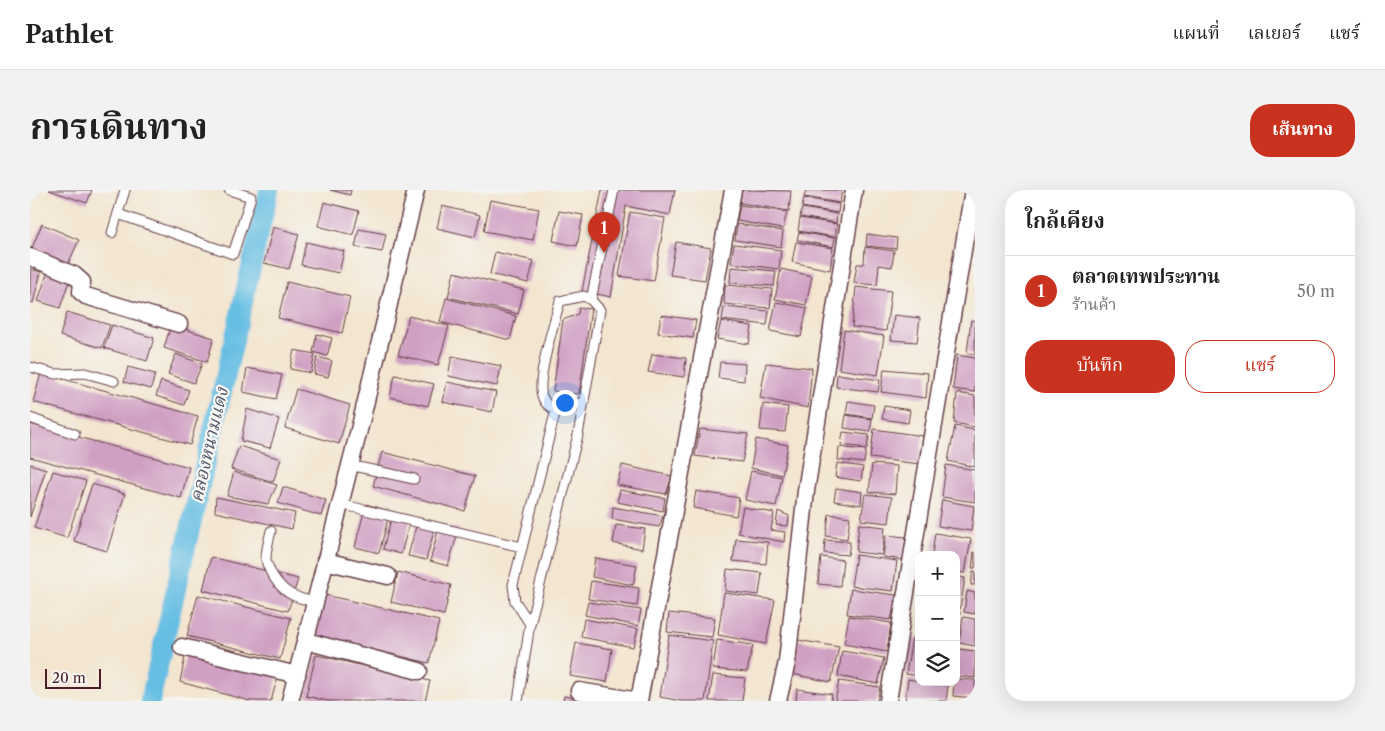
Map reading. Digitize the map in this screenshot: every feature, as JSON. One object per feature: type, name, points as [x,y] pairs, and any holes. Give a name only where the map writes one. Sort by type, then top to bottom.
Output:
[{"type":"street","points":[[290,701],[363,412],[416,190]]},
{"type":"street","points":[[579,691],[639,701],[734,190]]},
{"type":"street","points":[[778,701],[787,662],[806,491],[854,190]]},
{"type":"street","points":[[888,701],[973,190]]},
{"type":"street","points":[[30,257],[74,275],[82,282],[81,292],[86,296],[179,324]]},
{"type":"street","points":[[325,560],[388,576]]},
{"type":"street","points":[[306,642],[419,671]]},
{"type":"street","points":[[182,647],[297,675]]},
{"type":"lane","points":[[112,233],[125,190]]},
{"type":"lane","points":[[118,214],[233,254],[251,197],[229,190]]},
{"type":"lane","points":[[591,300],[614,190]]},
{"type":"lane","points":[[518,701],[530,624],[578,435],[584,401],[600,310],[591,300],[584,296],[560,301],[542,375],[542,395],[548,405],[556,409],[568,409],[584,401]]},
{"type":"lane","points":[[30,367],[55,374],[85,373],[114,381]]},
{"type":"lane","points":[[530,624],[515,602],[513,585],[556,409]]},
{"type":"lane","points":[[30,418],[75,434]]},
{"type":"lane","points":[[349,465],[414,479]]},
{"type":"lane","points":[[340,504],[522,547]]},
{"type":"lane","points":[[271,531],[266,558],[274,578],[283,590],[289,594],[314,602]]},
{"type":"building","points":[[49,190],[92,190],[87,203]]},
{"type":"building","points":[[330,190],[351,190],[350,195]]},
{"type":"building","points":[[602,190],[675,190],[670,215],[626,206],[611,297],[582,291]]},
{"type":"building","points":[[742,190],[791,191],[789,211],[740,203]]},
{"type":"building","points":[[806,190],[842,190],[840,203],[804,197]]},
{"type":"building","points":[[804,198],[839,204],[838,213],[802,207]]},
{"type":"building","points":[[490,200],[539,209],[533,240],[484,231]]},
{"type":"building","points":[[324,202],[359,211],[353,235],[318,226]]},
{"type":"building","points":[[740,205],[787,212],[783,229],[737,221]]},
{"type":"building","points":[[442,206],[480,215],[475,237],[437,228]]},
{"type":"building","points":[[802,208],[837,214],[836,223],[800,217]]},
{"type":"building","points":[[559,211],[583,215],[577,246],[553,241]]},
{"type":"building","points":[[630,212],[665,218],[654,281],[619,276]]},
{"type":"building","points":[[800,218],[837,224],[835,237],[798,231]]},
{"type":"building","points":[[42,224],[79,240],[67,266],[31,250]]},
{"type":"building","points":[[737,224],[783,231],[781,247],[735,240]]},
{"type":"building","points":[[273,227],[299,234],[289,269],[264,263]]},
{"type":"building","points":[[359,229],[386,234],[382,252],[355,247]]},
{"type":"building","points":[[799,232],[835,238],[833,247],[797,240]]},
{"type":"building","points":[[867,234],[897,238],[896,249],[866,246]]},
{"type":"building","points":[[306,242],[344,251],[339,273],[301,265]]},
{"type":"building","points":[[676,242],[711,248],[705,280],[670,275]]},
{"type":"building","points":[[796,242],[833,248],[830,270],[792,262]]},
{"type":"building","points":[[734,244],[781,250],[779,269],[731,263]]},
{"type":"building","points":[[865,247],[894,251],[892,267],[879,265],[877,285],[854,283],[857,264],[864,264]]},
{"type":"building","points":[[495,252],[534,261],[528,283],[490,274]]},
{"type":"building","points":[[731,267],[776,271],[774,286],[730,283]]},
{"type":"building","points":[[30,269],[41,272],[33,303],[30,302]]},
{"type":"building","points":[[781,269],[812,276],[806,305],[775,299]]},
{"type":"building","points":[[48,271],[70,278],[60,308],[38,301]]},
{"type":"building","points":[[454,272],[524,290],[518,314],[448,297]]},
{"type":"building","points":[[287,282],[350,297],[342,333],[278,318]]},
{"type":"building","points":[[725,285],[772,289],[770,308],[724,304]]},
{"type":"building","points":[[856,287],[891,291],[886,331],[852,327]]},
{"type":"building","points":[[446,298],[516,316],[510,340],[440,322]]},
{"type":"building","points":[[776,302],[807,308],[801,337],[770,331]]},
{"type":"building","points":[[724,307],[769,311],[767,325],[722,320]]},
{"type":"building","points":[[579,308],[591,309],[579,394],[553,391],[563,320],[578,314]]},
{"type":"building","points":[[67,312],[110,325],[102,348],[60,336]]},
{"type":"building","points":[[661,315],[696,320],[693,338],[658,333]]},
{"type":"building","points":[[894,315],[920,318],[917,342],[891,340]]},
{"type":"building","points":[[409,316],[449,326],[438,365],[398,355]]},
{"type":"building","points":[[971,320],[975,321],[975,354],[967,353]]},
{"type":"building","points":[[721,321],[752,326],[749,344],[717,339]]},
{"type":"building","points":[[112,325],[154,338],[147,361],[104,348]]},
{"type":"building","points":[[171,325],[214,338],[207,362],[164,348]]},
{"type":"building","points":[[844,330],[884,336],[878,375],[839,369]]},
{"type":"building","points":[[317,334],[332,338],[327,356],[313,352]]},
{"type":"building","points":[[294,350],[315,354],[311,373],[290,369]]},
{"type":"building","points":[[176,354],[202,364],[194,383],[168,374]]},
{"type":"building","points":[[652,354],[686,358],[684,377],[648,372]]},
{"type":"building","points":[[957,355],[975,358],[975,392],[953,389]]},
{"type":"building","points":[[452,356],[501,366],[497,386],[448,376]]},
{"type":"building","points":[[317,357],[332,361],[328,377],[314,374]]},
{"type":"building","points":[[720,362],[745,364],[744,381],[718,378]]},
{"type":"building","points":[[766,363],[812,368],[808,408],[760,398]]},
{"type":"building","points":[[128,367],[155,374],[151,389],[124,382]]},
{"type":"building","points":[[247,368],[282,375],[276,399],[243,392]]},
{"type":"building","points":[[884,369],[928,373],[926,398],[881,392]]},
{"type":"building","points":[[41,373],[198,416],[190,445],[33,402]]},
{"type":"building","points":[[837,374],[880,380],[878,392],[836,387]]},
{"type":"building","points":[[395,375],[434,384],[428,406],[390,397]]},
{"type":"building","points":[[161,381],[189,390],[184,405],[156,396]]},
{"type":"building","points":[[447,382],[496,392],[492,412],[443,402]]},
{"type":"building","points":[[296,389],[350,405],[339,444],[285,428]]},
{"type":"building","points":[[957,393],[975,396],[975,427],[954,423]]},
{"type":"building","points":[[848,401],[874,405],[872,418],[846,414]]},
{"type":"building","points":[[763,404],[788,407],[785,432],[760,430]]},
{"type":"building","points":[[884,406],[910,410],[908,423],[882,419]]},
{"type":"building","points":[[247,409],[279,419],[270,448],[241,441]]},
{"type":"building","points":[[846,415],[872,419],[870,432],[844,428]]},
{"type":"building","points":[[30,424],[189,467],[181,498],[30,457]]},
{"type":"building","points":[[955,426],[975,430],[975,467],[948,461]]},
{"type":"building","points":[[700,429],[748,434],[742,462],[695,456]]},
{"type":"building","points":[[874,429],[923,436],[919,464],[870,458]]},
{"type":"building","points":[[843,432],[869,435],[867,448],[841,445]]},
{"type":"building","points":[[756,439],[788,445],[782,475],[751,468]]},
{"type":"building","points":[[239,446],[281,459],[273,482],[231,469]]},
{"type":"building","points":[[839,447],[866,450],[864,463],[838,460]]},
{"type":"building","points":[[382,452],[475,476],[465,511],[373,486]]},
{"type":"building","points":[[837,463],[863,467],[861,481],[835,477]]},
{"type":"building","points":[[30,464],[46,469],[30,517]]},
{"type":"building","points":[[872,464],[897,466],[895,494],[869,492]]},
{"type":"building","points":[[622,465],[672,476],[666,494],[617,485]]},
{"type":"building","points":[[946,465],[975,470],[975,502],[942,497]]},
{"type":"building","points":[[53,471],[86,481],[67,538],[34,528]]},
{"type":"building","points":[[751,471],[782,477],[776,506],[745,500]]},
{"type":"building","points":[[234,472],[277,485],[268,504],[227,496]]},
{"type":"building","points":[[92,484],[125,494],[107,551],[74,541]]},
{"type":"building","points":[[283,487],[326,500],[321,516],[278,503]]},
{"type":"building","points":[[836,488],[862,492],[861,505],[834,501]]},
{"type":"building","points":[[620,490],[665,498],[663,511],[617,502]]},
{"type":"building","points":[[696,491],[739,498],[736,516],[693,508]]},
{"type":"building","points":[[865,494],[892,497],[889,523],[861,520]]},
{"type":"building","points":[[216,497],[295,513],[292,529],[215,512]]},
{"type":"building","points":[[942,500],[974,506],[971,531],[938,526]]},
{"type":"building","points":[[366,504],[390,511],[379,553],[355,547]]},
{"type":"building","points":[[613,507],[663,516],[659,527],[612,519]]},
{"type":"building","points":[[743,507],[774,513],[771,530],[785,532],[784,542],[738,533]]},
{"type":"building","points":[[778,511],[789,516],[788,526],[776,525]]},
{"type":"building","points":[[393,512],[411,517],[401,554],[383,549]]},
{"type":"building","points":[[829,514],[850,517],[847,539],[826,536]]},
{"type":"building","points":[[418,519],[436,524],[426,560],[408,556]]},
{"type":"building","points":[[440,524],[459,529],[448,566],[430,561]]},
{"type":"building","points":[[859,524],[885,527],[882,555],[856,552]]},
{"type":"building","points":[[616,525],[645,529],[642,549],[613,543]]},
{"type":"building","points":[[935,533],[971,539],[965,573],[960,572],[960,551],[933,551]]},
{"type":"building","points":[[886,535],[906,537],[903,560],[883,557]]},
{"type":"building","points":[[736,539],[768,542],[766,564],[733,561]]},
{"type":"building","points":[[825,540],[850,542],[848,555],[824,553]]},
{"type":"building","points":[[974,552],[975,568],[972,568]]},
{"type":"building","points":[[856,555],[897,561],[893,591],[851,586]]},
{"type":"building","points":[[211,557],[298,579],[288,611],[203,590]]},
{"type":"building","points":[[821,557],[843,560],[840,586],[818,584]]},
{"type":"building","points":[[595,558],[637,565],[633,585],[592,577]]},
{"type":"building","points":[[727,569],[762,573],[759,595],[725,591]]},
{"type":"building","points":[[973,571],[975,571],[975,585],[971,585]]},
{"type":"building","points":[[398,572],[451,585],[444,615],[391,602]]},
{"type":"building","points":[[960,577],[965,578],[960,609]]},
{"type":"building","points":[[591,581],[639,588],[637,606],[588,599]]},
{"type":"building","points":[[851,589],[896,595],[891,620],[847,614]]},
{"type":"building","points":[[967,591],[975,593],[975,614],[964,612]]},
{"type":"building","points":[[724,593],[775,600],[766,644],[718,635]]},
{"type":"building","points":[[198,595],[291,618],[280,659],[187,636]]},
{"type":"building","points":[[325,595],[439,621],[429,663],[315,636]]},
{"type":"building","points":[[588,602],[641,610],[638,626],[585,615]]},
{"type":"building","points":[[669,613],[715,618],[712,637],[667,632]]},
{"type":"building","points":[[849,616],[891,623],[887,652],[844,644]]},
{"type":"building","points":[[963,617],[975,619],[975,646],[960,643]]},
{"type":"building","points":[[584,619],[638,629],[633,647],[581,637]]},
{"type":"building","points":[[669,635],[713,641],[705,701],[681,701],[660,697]]},
{"type":"building","points":[[912,638],[915,639],[915,675],[906,674]]},
{"type":"building","points":[[717,640],[753,645],[747,672],[713,669]]},
{"type":"building","points":[[798,640],[839,647],[831,682],[792,674]]},
{"type":"building","points":[[576,643],[612,649],[607,682],[570,676]]},
{"type":"building","points":[[960,649],[975,651],[975,678],[960,676]]},
{"type":"building","points":[[842,651],[884,658],[878,684],[838,676]]},
{"type":"building","points":[[186,652],[278,676],[271,701],[250,701],[180,682]]},
{"type":"building","points":[[316,655],[430,681],[425,701],[328,701],[306,696]]},
{"type":"building","points":[[713,675],[745,678],[742,701],[709,701]]},
{"type":"building","points":[[908,679],[915,680],[915,686],[948,686],[946,701],[905,701]]},
{"type":"building","points":[[960,679],[975,680],[975,698],[953,696],[954,686],[960,686]]},
{"type":"building","points":[[839,681],[880,687],[877,701],[835,701]]},
{"type":"building","points":[[797,689],[832,694],[831,701],[796,701]]},
{"type":"building","points":[[564,696],[595,700],[595,701],[563,701]]},
{"type":"waterway","name":"คลองหนามแดง","points":[[150,701],[269,190]]},
{"type":"place","name":"ตลาดเทพประทาน","points":[[604,253]]}]
